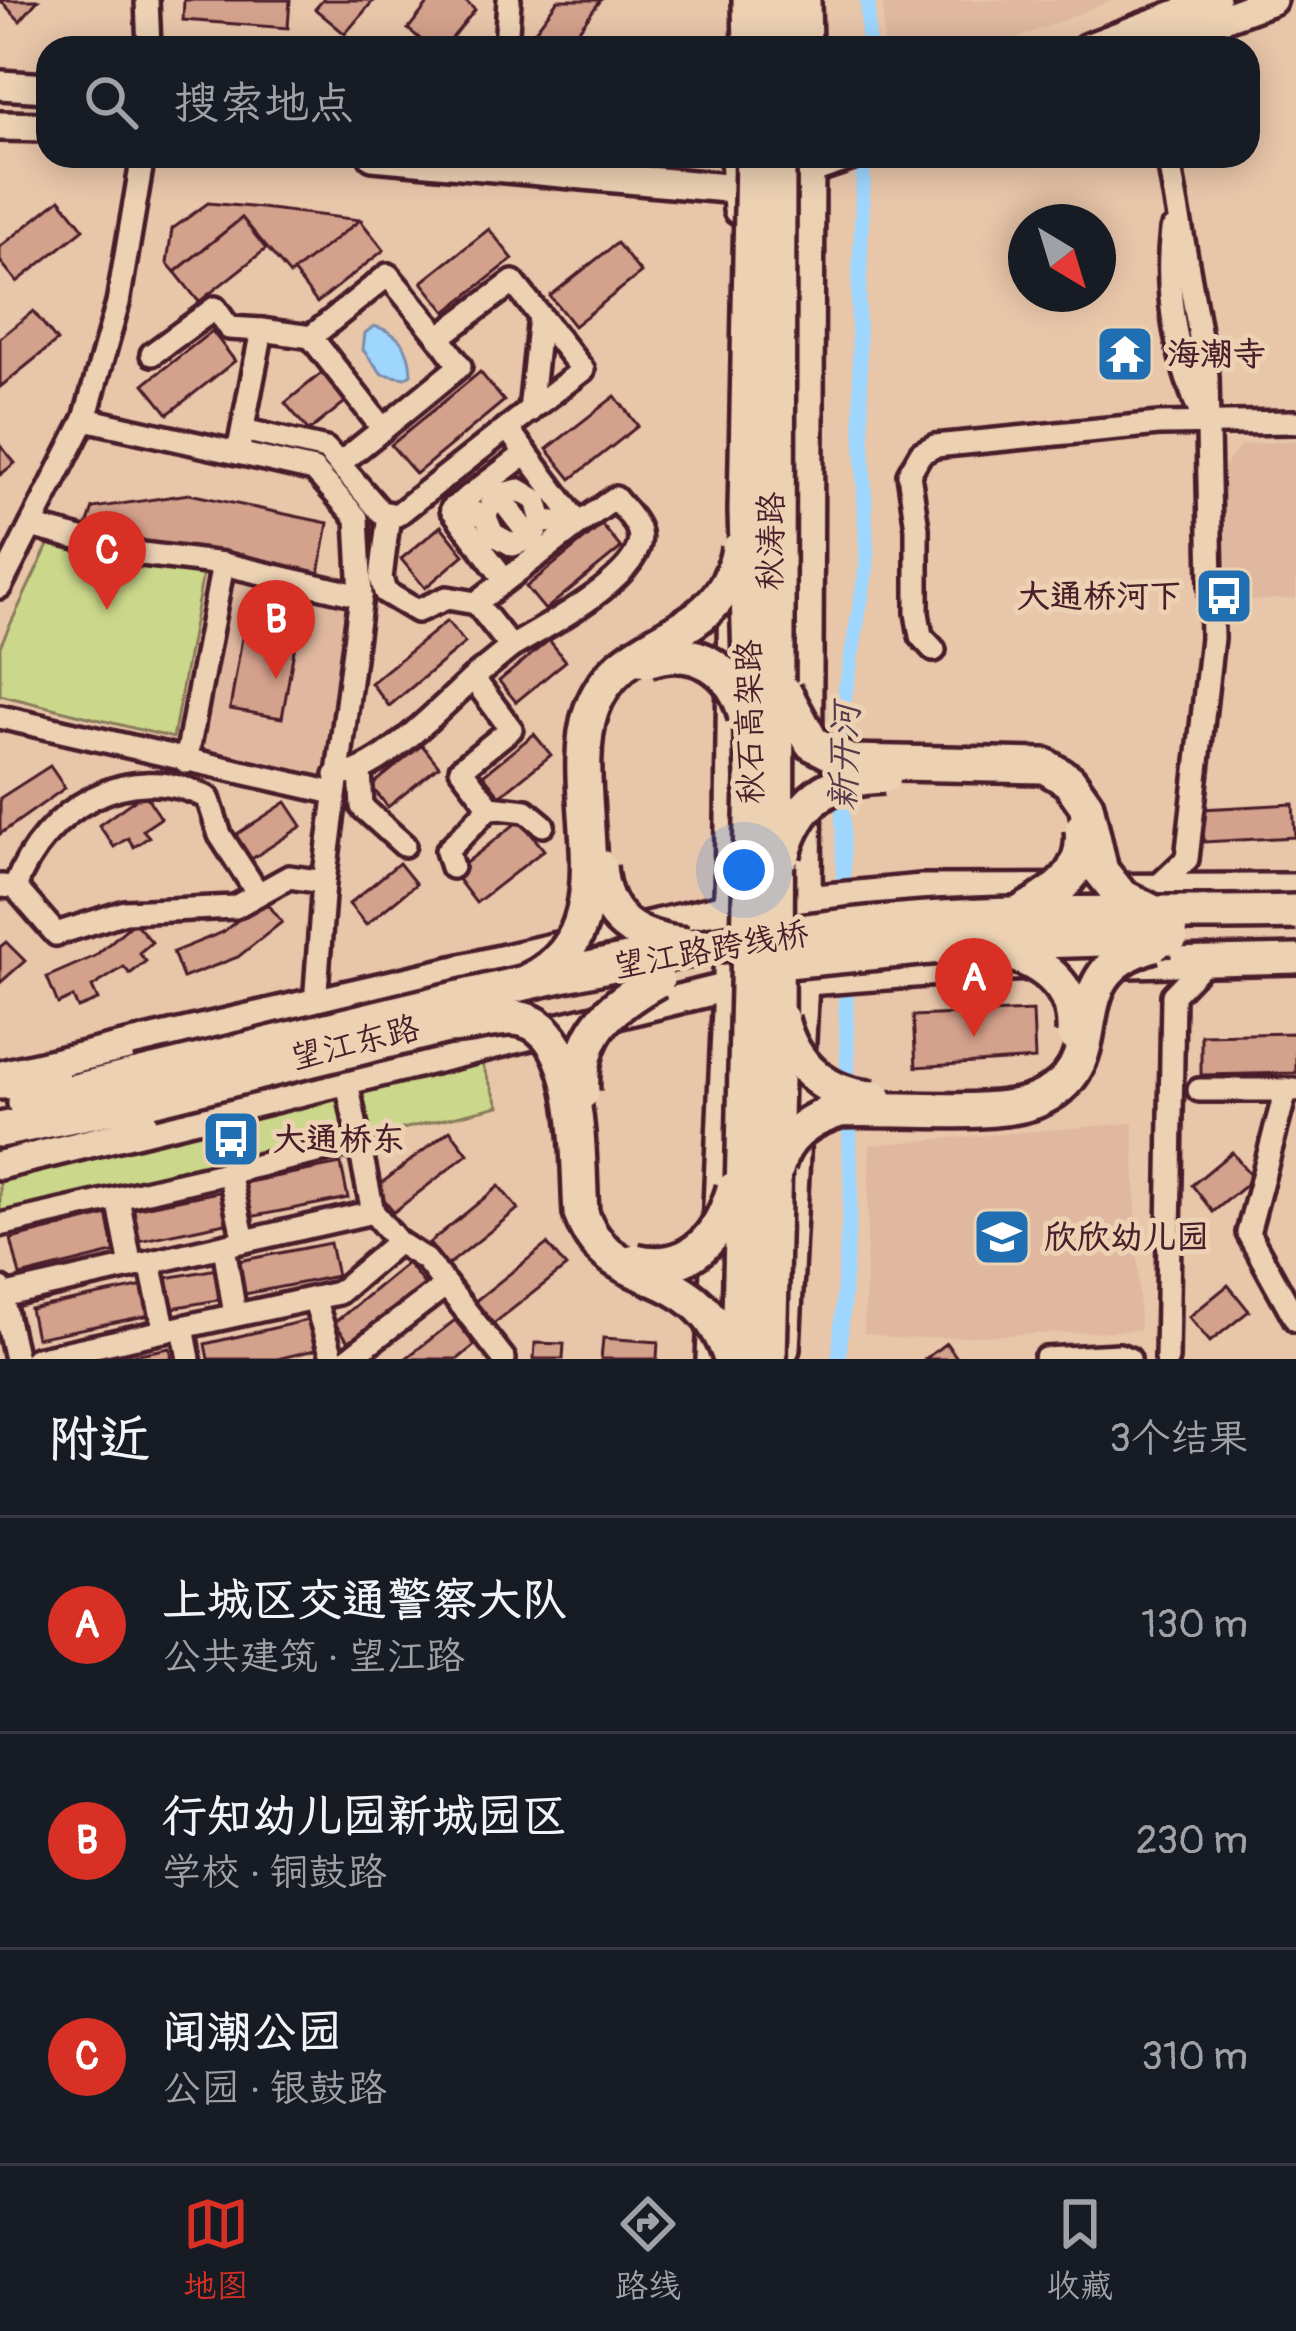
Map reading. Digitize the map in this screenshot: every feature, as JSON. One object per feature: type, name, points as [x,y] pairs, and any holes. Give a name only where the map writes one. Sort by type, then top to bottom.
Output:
[{"type":"highway","points":[[750,0],[751,36]]},
{"type":"highway","points":[[778,0],[778,36]]},
{"type":"highway","name":"秋石高架路","points":[[753,168],[746,512],[758,1176],[769,1359]]},
{"type":"highway","name":"秋石高架路","points":[[735,1359],[776,1002],[778,168]]},
{"type":"highway","points":[[512,988],[554,963],[584,911],[586,740],[598,694],[628,657],[685,630],[716,602],[736,566],[746,512]]},
{"type":"highway","points":[[719,947],[643,938],[618,921],[605,901],[599,867],[601,716],[616,683],[638,664],[667,653],[701,657],[730,681],[742,700],[752,747]]},
{"type":"highway","points":[[778,660],[798,727],[829,755],[868,764],[1045,766],[1069,781],[1086,805],[1101,871],[1121,896],[1156,902]]},
{"type":"highway","points":[[777,879],[800,813],[833,784],[874,776],[1042,778],[1057,786],[1079,817],[1083,855],[1074,874],[1053,894],[1015,916]]},
{"type":"highway","name":"望江路跨线桥","points":[[139,1084],[512,988],[719,947],[867,924],[1156,902],[1296,912]]},
{"type":"highway","name":"望江路跨线桥","points":[[139,1084],[767,962],[971,943],[1197,950],[1296,934]]},
{"type":"highway","points":[[776,1002],[783,1030],[806,1070],[836,1090],[868,1098],[1027,1092],[1064,1065],[1074,1039],[1074,1009],[1054,975],[1029,957],[971,943]]},
{"type":"highway","points":[[657,980],[606,1012],[586,1046],[581,1078],[593,1222],[609,1245],[631,1260],[670,1263],[714,1237],[758,1176],[817,1117],[857,1109],[998,1107],[1042,1097],[1078,1068],[1087,1040],[1089,1000],[1102,976],[1132,950],[1197,950]]},
{"type":"highway","points":[[447,1026],[512,1018],[529,1022],[552,1039],[569,1075],[588,1235],[619,1264],[690,1294],[735,1359]]},
{"type":"highway","points":[[0,1080],[139,1084]]},
{"type":"highway","points":[[0,1108],[139,1084]]},
{"type":"highway","points":[[0,1130],[139,1084]]},
{"type":"main road","points":[[736,36],[737,0]]},
{"type":"main road","points":[[806,0],[807,36]]},
{"type":"main road","points":[[1160,36],[1215,0]]},
{"type":"main road","points":[[1167,36],[1272,0]]},
{"type":"main road","points":[[0,85],[36,87]]},
{"type":"main road","points":[[0,126],[36,127]]},
{"type":"main road","points":[[505,168],[737,189],[796,168]]},
{"type":"main road","name":"秋涛路","points":[[711,1359],[730,907],[728,697],[742,325],[736,168]]},
{"type":"main road","name":"秋涛路","points":[[784,1359],[814,977],[810,168]]},
{"type":"main road","name":"望江东路","points":[[0,1080],[730,907],[922,889],[1156,902],[1215,890],[1296,888]]},
{"type":"main road","name":"望江东路","points":[[0,1165],[728,987],[814,977],[1129,965],[1197,950],[1296,959]]},
{"type":"street","points":[[147,0],[148,36]]},
{"type":"street","points":[[506,36],[508,0]]},
{"type":"street","points":[[0,587],[85,419],[118,303],[141,168]]},
{"type":"street","points":[[1156,902],[1187,860],[1212,638],[1207,427],[1184,379],[1168,262],[1174,208],[1169,168]]},
{"type":"street","points":[[310,337],[388,275],[460,366],[339,464]]},
{"type":"street","points":[[243,430],[326,448],[381,512],[397,515],[583,370],[514,282],[439,337]]},
{"type":"street","points":[[152,354],[214,308],[230,328],[310,337],[382,429]]},
{"type":"street","points":[[530,411],[540,316]]},
{"type":"street","points":[[238,453],[262,330]]},
{"type":"street","points":[[85,419],[314,470],[357,518],[361,596],[335,784],[315,1004]]},
{"type":"street","points":[[934,650],[921,637],[917,613],[916,528],[909,474],[920,453],[935,446],[1159,424],[1207,427],[1296,422]]},
{"type":"street","points":[[507,428],[579,524]]},
{"type":"street","points":[[452,509],[526,453]]},
{"type":"street","points":[[485,515],[498,495],[537,530]]},
{"type":"street","points":[[0,717],[193,763],[335,784],[360,771],[512,647],[593,597],[640,545],[638,529],[615,498],[476,603]]},
{"type":"street","points":[[452,509],[485,515]]},
{"type":"street","points":[[452,509],[505,580]]},
{"type":"street","points":[[389,514],[381,578],[385,592],[417,611],[446,598],[476,603],[512,647]]},
{"type":"street","points":[[485,515],[499,540],[513,545],[537,530],[579,524]]},
{"type":"street","points":[[31,526],[134,553],[223,564],[361,596]]},
{"type":"street","points":[[196,792],[193,763],[223,564]]},
{"type":"street","points":[[473,678],[511,729],[461,769],[490,807],[526,811],[543,825]]},
{"type":"street","points":[[360,771],[362,808],[404,845]]},
{"type":"street","points":[[257,892],[220,835],[208,798],[152,782],[103,791],[69,811],[27,855],[7,886],[56,934],[125,912],[235,907],[290,877],[324,882]]},
{"type":"street","points":[[452,867],[447,851],[452,841],[490,807]]},
{"type":"street","points":[[1187,860],[1215,890]]},
{"type":"street","points":[[1167,1359],[1173,995],[1197,950]]},
{"type":"street","points":[[1129,965],[1173,995]]},
{"type":"street","points":[[347,1082],[374,1212],[398,1242],[426,1260],[498,1357]]},
{"type":"street","points":[[1199,1090],[1291,1090],[1248,1233],[1296,1320]]},
{"type":"street","points":[[0,1226],[361,1142]]},
{"type":"street","points":[[229,1172],[236,1315]]},
{"type":"street","points":[[118,1198],[141,1265],[190,1359]]},
{"type":"street","points":[[16,1359],[1,1292],[374,1212]]},
{"type":"street","points":[[36,1359],[338,1292],[398,1242]]},
{"type":"street","points":[[348,1359],[446,1285]]},
{"type":"street","points":[[314,1298],[333,1359]]},
{"type":"street","points":[[1045,1359],[1120,1354],[1129,1359]]},
{"type":"shaded area","points":[[883,0],[1113,0],[1022,36],[884,36]]},
{"type":"shaded area","points":[[1296,440],[1296,598],[1228,602],[1224,467],[1241,445]]},
{"type":"shaded area","points":[[223,564],[361,596],[334,793],[186,762]]},
{"type":"shaded area","name":"欣欣幼儿园","points":[[1133,1123],[1140,1330],[898,1339],[864,1333],[870,1145]]},
{"type":"green space","points":[[51,539],[203,573],[173,738],[0,695],[0,646]]},
{"type":"green space","points":[[482,1064],[499,1106],[0,1225],[0,1176]]},
{"type":"water","points":[[374,326],[402,343],[411,374],[405,378],[382,374],[363,350],[365,333]]},
{"type":"building","points":[[0,0],[38,0],[20,21]]},
{"type":"building","points":[[184,0],[290,0],[288,28],[183,20]]},
{"type":"building","points":[[323,0],[373,1],[345,34],[315,9]]},
{"type":"building","points":[[431,0],[464,0],[475,10],[454,36],[416,36],[408,29]]},
{"type":"building","points":[[558,0],[601,0],[574,36],[531,36]]},
{"type":"building","points":[[60,199],[84,229],[17,282],[0,261],[0,247]]},
{"type":"building","points":[[208,203],[360,220],[290,275],[242,218],[175,272],[167,263],[172,229]]},
{"type":"building","points":[[242,218],[266,249],[199,302],[175,272]]},
{"type":"building","points":[[360,220],[384,250],[317,303],[293,272]]},
{"type":"building","points":[[489,229],[513,259],[446,312],[422,282]]},
{"type":"building","points":[[617,243],[641,273],[574,326],[550,296]]},
{"type":"building","points":[[33,311],[57,341],[0,387],[0,338]]},
{"type":"building","points":[[212,331],[235,361],[168,414],[144,384]]},
{"type":"building","points":[[325,370],[349,399],[309,431],[285,403]]},
{"type":"building","points":[[480,372],[504,401],[416,474],[391,445]]},
{"type":"building","points":[[615,396],[638,426],[571,479],[547,449]]},
{"type":"building","points":[[0,445],[15,463],[0,475]]},
{"type":"building","points":[[189,494],[328,523],[319,574],[164,544],[140,549],[84,535],[93,508]]},
{"type":"building","points":[[602,525],[621,548],[545,610],[526,587]]},
{"type":"building","points":[[441,526],[464,555],[425,588],[401,559]]},
{"type":"building","points":[[249,596],[302,605],[282,718],[230,709]]},
{"type":"building","points":[[447,621],[465,643],[389,706],[371,683]]},
{"type":"building","points":[[549,640],[566,661],[516,702],[499,681]]},
{"type":"building","points":[[534,734],[551,755],[500,796],[483,775]]},
{"type":"building","points":[[422,745],[439,766],[388,807],[371,786]]},
{"type":"building","points":[[50,766],[65,788],[0,834],[0,798]]},
{"type":"building","points":[[144,793],[161,818],[143,830],[149,837],[134,847],[128,838],[114,847],[99,825]]},
{"type":"building","points":[[286,802],[302,826],[247,862],[231,838]]},
{"type":"building","points":[[1293,804],[1295,837],[1204,842],[1202,809]]},
{"type":"building","points":[[520,820],[544,850],[476,903],[453,873]]},
{"type":"building","points":[[399,863],[416,884],[366,925],[349,904]]},
{"type":"building","points":[[264,899],[282,922],[238,957],[183,978],[173,952],[223,932]]},
{"type":"building","points":[[134,922],[152,942],[139,953],[146,961],[130,974],[124,967],[92,987],[98,1000],[78,1008],[73,997],[58,1004],[47,977],[95,956]]},
{"type":"building","points":[[6,942],[25,961],[0,983],[0,947]]},
{"type":"building","points":[[1033,1011],[1035,1059],[916,1067],[913,1016]]},
{"type":"building","points":[[1296,1033],[1296,1073],[1201,1075],[1201,1035]]},
{"type":"building","points":[[450,1130],[468,1154],[394,1212],[375,1188]]},
{"type":"building","points":[[1232,1152],[1253,1179],[1213,1212],[1192,1185]]},
{"type":"building","points":[[341,1164],[348,1198],[250,1217],[243,1183]]},
{"type":"building","points":[[499,1186],[518,1209],[447,1266],[429,1243]]},
{"type":"building","points":[[223,1191],[230,1222],[139,1241],[133,1209]]},
{"type":"building","points":[[108,1215],[117,1252],[20,1276],[11,1239]]},
{"type":"building","points":[[330,1243],[337,1276],[240,1295],[234,1262]]},
{"type":"building","points":[[547,1244],[566,1267],[492,1325],[474,1302]]},
{"type":"building","points":[[407,1263],[425,1285],[352,1345],[334,1323]]},
{"type":"building","points":[[217,1269],[223,1299],[172,1308],[166,1278]]},
{"type":"building","points":[[1228,1285],[1249,1311],[1210,1342],[1189,1317]]},
{"type":"building","points":[[144,1286],[150,1315],[36,1338],[30,1309]]},
{"type":"building","points":[[308,1320],[315,1350],[277,1359],[208,1359],[205,1344]]},
{"type":"building","points":[[455,1320],[475,1345],[458,1359],[405,1359]]},
{"type":"building","points":[[603,1338],[658,1342],[657,1359],[601,1359]]},
{"type":"building","points":[[535,1343],[564,1344],[563,1359],[534,1359]]},
{"type":"building","points":[[946,1343],[958,1359],[925,1359]]},
{"type":"building","points":[[170,1348],[172,1359],[112,1359]]},
{"type":"waterway","name":"新开河","points":[[868,0],[868,36]]},
{"type":"waterway","name":"新开河","points":[[841,757],[840,724],[867,564],[858,319],[864,168]]},
{"type":"waterway","name":"新开河","points":[[842,781],[844,901]]},
{"type":"waterway","name":"新开河","points":[[839,1359],[851,1189],[845,973]]},
{"type":"place","name":"海潮寺","points":[[1125,354]]},
{"type":"place","name":"大通桥河下","points":[[1224,596]]},
{"type":"place","name":"闻潮公园","points":[[107,610]]},
{"type":"place","name":"行知幼儿园新城园区","points":[[276,679]]},
{"type":"place","name":"上城区交通警察大队","points":[[974,1037]]},
{"type":"place","name":"大通桥东","points":[[231,1139]]},
{"type":"place","name":"欣欣幼儿园","points":[[1002,1237]]}]
